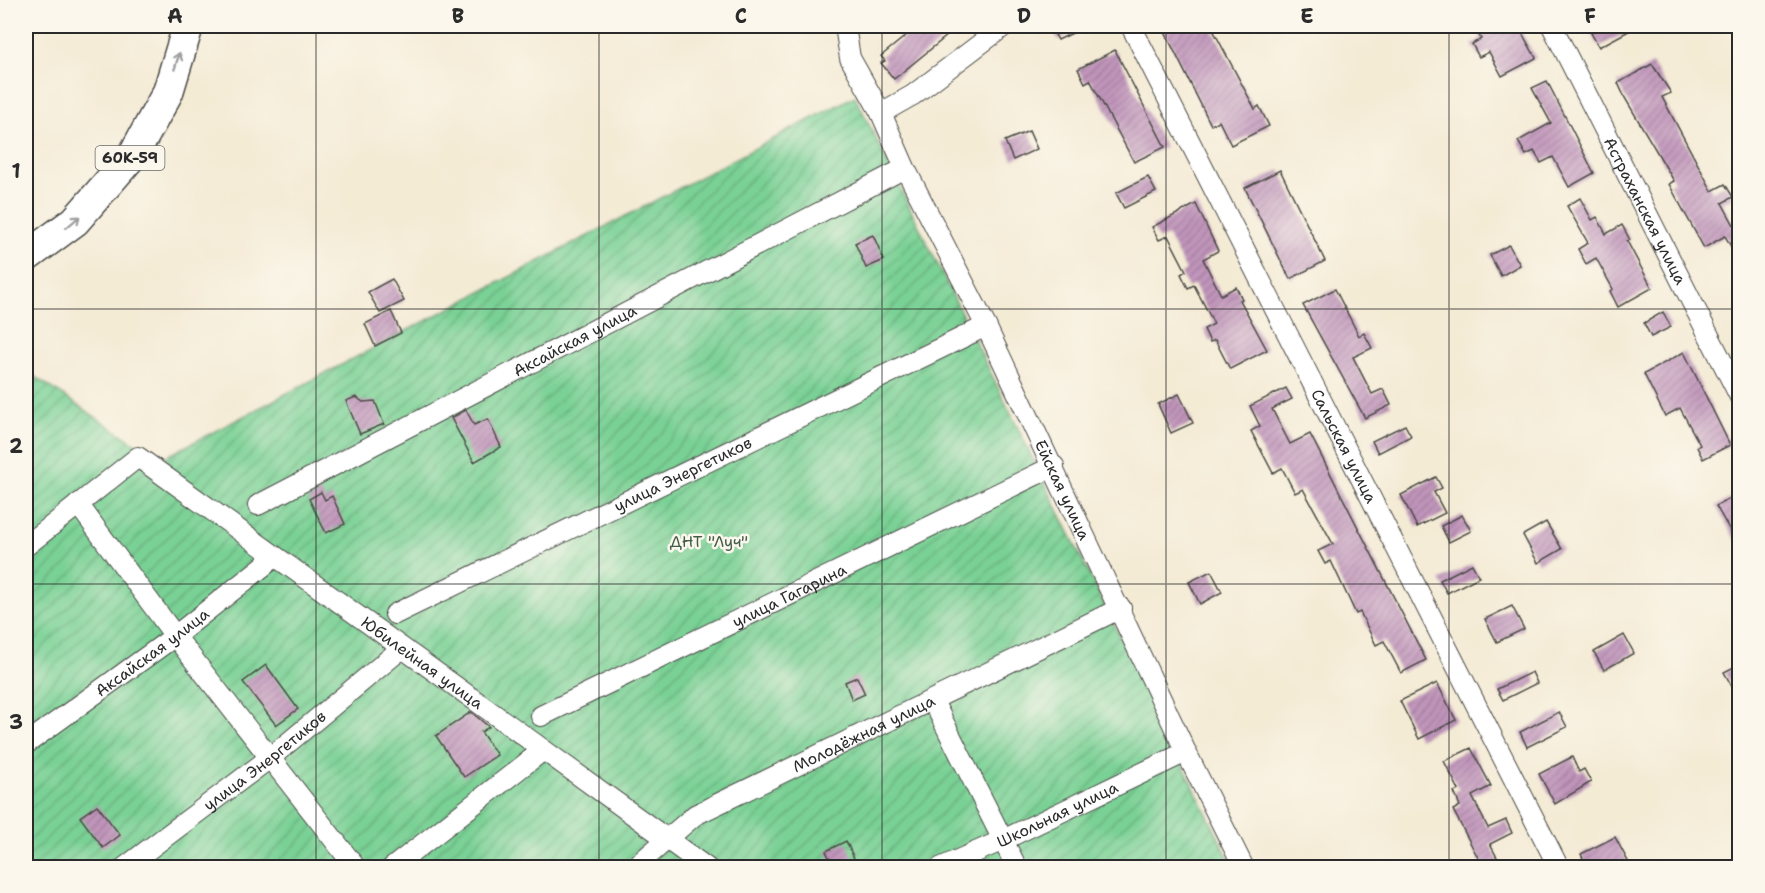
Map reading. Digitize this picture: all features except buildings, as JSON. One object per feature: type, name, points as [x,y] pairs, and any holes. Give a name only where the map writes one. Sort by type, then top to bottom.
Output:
[{"type":"main road","name":"60К-59","points":[[26,257],[75,221],[135,152],[168,92],[188,26]]},
{"type":"street","name":"Ейская улица","points":[[845,26],[850,58],[881,113],[898,172],[978,330],[1180,755],[1244,867]]},
{"type":"street","points":[[881,113],[913,95],[1004,26]]},
{"type":"street","name":"Сальская улица","points":[[1131,26],[1559,867]]},
{"type":"street","name":"Астраханская улица","points":[[1552,26],[1740,397]]},
{"type":"street","name":"Аксайская улица","points":[[258,505],[898,172]]},
{"type":"street","name":"улица Энергетиков","points":[[395,614],[978,330]]},
{"type":"street","name":"Юбилейная улица","points":[[78,504],[138,457],[666,841],[707,867]]},
{"type":"street","name":"улица Гагарина","points":[[542,716],[1045,470]]},
{"type":"street","points":[[26,546],[78,504],[175,636],[356,867]]},
{"type":"street","name":"Аксайская улица","points":[[26,744],[175,636],[275,557]]},
{"type":"street","name":"Молодёжная улица","points":[[634,867],[695,815],[1113,612]]},
{"type":"street","name":"улица Энергетиков","points":[[124,867],[271,757],[401,649]]},
{"type":"street","points":[[933,701],[1017,867]]},
{"type":"street","points":[[392,867],[543,751]]},
{"type":"street","name":"Школьная улица","points":[[940,867],[1003,840],[1180,755]]},
{"type":"green space","name":"ДНТ \"Луч\"","points":[[855,96],[1233,867],[26,867],[26,371],[160,460]]}]
